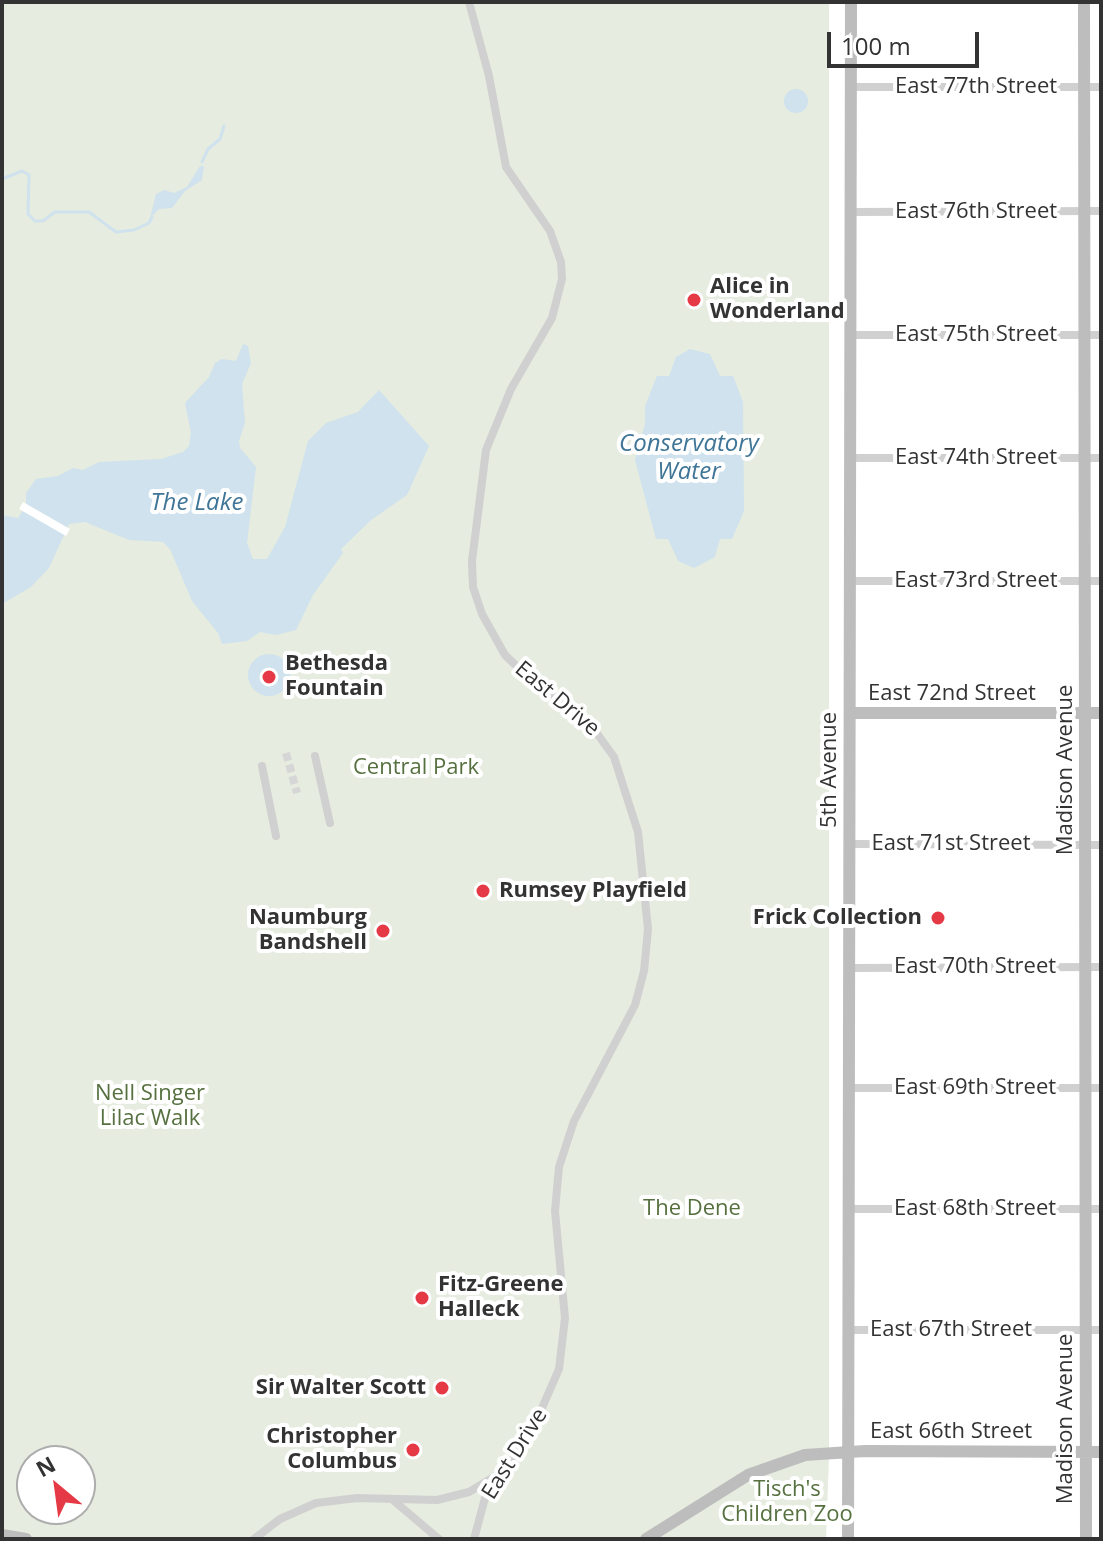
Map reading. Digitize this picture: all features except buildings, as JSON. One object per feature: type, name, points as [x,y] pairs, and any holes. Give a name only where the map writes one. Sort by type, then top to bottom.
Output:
[{"type":"main road","name":"5th Avenue","points":[[848,1539],[851,2]]},
{"type":"main road","name":"Madison Avenue","points":[[1084,2],[1086,1539]]},
{"type":"main road","name":"East 72nd Street","points":[[850,713],[1101,713]]},
{"type":"main road","name":"East 66th Street","points":[[646,1539],[726,1489],[791,1459],[849,1452],[1101,1452]]},
{"type":"main road","points":[[2,1535],[26,1539]]},
{"type":"street","name":"East Drive","points":[[469,2],[489,76],[506,167],[550,231],[562,271],[556,309],[511,389],[489,439],[475,531],[472,579],[487,625],[518,669],[577,712],[603,738],[628,793],[642,862],[647,940],[639,994],[624,1030],[574,1121],[559,1167],[555,1211],[564,1296],[564,1346],[556,1378],[539,1420],[485,1498],[474,1539]]},
{"type":"street","name":"East 77th Street","points":[[851,87],[1101,87]]},
{"type":"street","name":"East 76th Street","points":[[851,212],[1101,211]]},
{"type":"street","name":"East 75th Street","points":[[850,335],[1101,335]]},
{"type":"street","name":"East 74th Street","points":[[850,458],[1101,458]]},
{"type":"street","name":"East 73rd Street","points":[[850,581],[1101,581]]},
{"type":"street","points":[[315,756],[330,823]]},
{"type":"street","points":[[262,766],[276,836]]},
{"type":"street","name":"East 71st Street","points":[[849,844],[1101,845]]},
{"type":"street","name":"East 70th Street","points":[[849,968],[1101,967]]},
{"type":"street","name":"East 69th Street","points":[[849,1088],[1101,1088]]},
{"type":"street","name":"East 68th Street","points":[[849,1209],[1101,1209]]},
{"type":"street","name":"East 67th Street","points":[[849,1330],[1101,1330]]},
{"type":"street","points":[[254,1539],[280,1519],[316,1503],[346,1498],[420,1502],[455,1497],[475,1489],[503,1471]]},
{"type":"street","points":[[393,1500],[439,1539]]},
{"type":"green space","name":"Central Park","points":[[2,2],[829,2],[829,1458],[826,1539],[2,1539]]},
{"type":"water","points":[[796,89],[805,92],[808,101],[805,110],[796,113],[787,110],[784,101],[787,92]]},
{"type":"water","points":[[200,166],[204,166],[202,180],[185,191],[172,208],[159,209],[150,218],[156,194],[164,190],[174,193],[187,187]]},
{"type":"water","name":"The Lake","points":[[243,344],[248,346],[251,363],[242,384],[245,423],[239,441],[240,448],[256,467],[247,543],[253,559],[267,559],[285,527],[308,441],[326,423],[358,412],[379,390],[429,446],[407,495],[371,520],[341,549],[343,553],[313,595],[296,630],[276,635],[260,632],[247,641],[222,644],[218,633],[192,601],[170,549],[163,542],[129,540],[85,522],[69,524],[49,568],[31,587],[2,604],[2,515],[18,518],[26,505],[26,493],[36,479],[58,476],[73,468],[83,470],[99,462],[161,459],[183,452],[189,446],[191,433],[185,403],[209,377],[215,363],[222,359],[236,361]]},
{"type":"water","name":"Conservatory Water","points":[[690,349],[710,354],[720,376],[733,376],[743,402],[744,511],[732,539],[720,539],[715,557],[694,568],[678,561],[668,539],[656,539],[635,460],[645,424],[645,406],[657,376],[669,376],[676,357]]},
{"type":"water","name":"Bethesda Fountain","points":[[269,654],[284,660],[290,675],[284,690],[269,696],[254,690],[248,675],[254,660]]},
{"type":"pier","points":[[23,502],[70,529],[66,536],[19,509]]},
{"type":"waterway","points":[[202,162],[208,149],[220,139],[224,126]]},
{"type":"waterway","points":[[2,179],[22,171],[29,175],[28,214],[35,221],[43,221],[55,212],[89,212],[116,232],[134,230],[149,223],[152,217]]},
{"type":"tunnel","points":[[286,753],[297,793]]},
{"type":"place","name":"Alice in Wonderland","points":[[694,300]]},
{"type":"place","name":"Bethesda Fountain","points":[[269,677]]},
{"type":"place","name":"Rumsey Playfield","points":[[483,891]]},
{"type":"place","name":"Frick Collection","points":[[938,918]]},
{"type":"place","name":"Naumburg Bandshell","points":[[383,931]]},
{"type":"place","name":"Fitz-Greene Halleck","points":[[422,1298]]},
{"type":"place","name":"Sir Walter Scott","points":[[442,1388]]},
{"type":"place","name":"Christopher Columbus","points":[[413,1450]]},
{"type":"park label","name":"Nell Singer Lilac Walk","points":[[150,1106]]},
{"type":"park label","name":"The Dene","points":[[692,1209]]},
{"type":"park label","name":"Tisch's Children Zoo","points":[[787,1502]]}]
